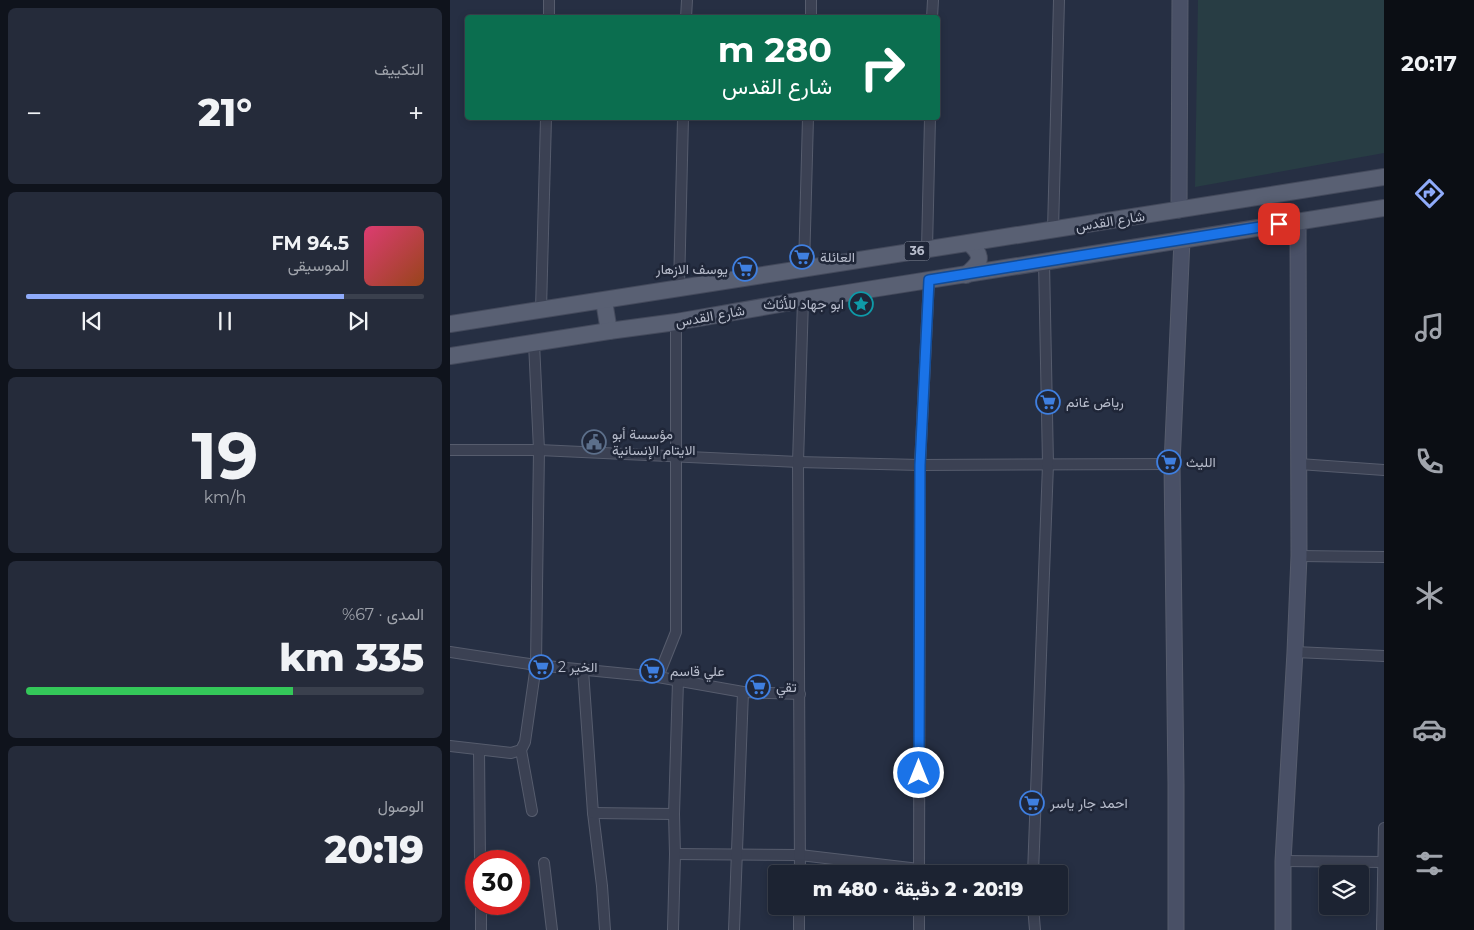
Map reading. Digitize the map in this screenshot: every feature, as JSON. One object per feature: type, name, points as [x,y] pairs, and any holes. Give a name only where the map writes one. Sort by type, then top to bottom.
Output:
[{"type":"main road","name":"شارع القدس","points":[[450,324],[988,241],[1384,177]]},
{"type":"main road","name":"شارع القدس","points":[[450,356],[676,322],[803,300],[1384,208]]},
{"type":"main road","points":[[988,241],[985,248],[987,259],[997,270]]},
{"type":"main road","points":[[966,275],[978,263],[980,256],[969,243]]},
{"type":"main road","points":[[604,301],[609,331]]},
{"type":"street","points":[[549,0],[549,15]]},
{"type":"street","points":[[686,15],[687,0]]},
{"type":"street","points":[[811,15],[812,0]]},
{"type":"street","points":[[932,15],[933,0]]},
{"type":"street","points":[[1053,230],[1059,0]]},
{"type":"street","points":[[1179,210],[1180,0]]},
{"type":"street","points":[[541,310],[546,120]]},
{"type":"street","points":[[679,288],[683,120]]},
{"type":"street","points":[[804,268],[808,120]]},
{"type":"street","points":[[927,250],[930,120]]},
{"type":"street","points":[[1283,930],[1283,861],[1299,556],[1298,222]]},
{"type":"street","points":[[1176,930],[1172,464],[1182,240]]},
{"type":"street","points":[[1032,865],[1048,464],[1044,262]]},
{"type":"street","points":[[919,865],[920,465],[929,280]]},
{"type":"street","points":[[800,865],[798,462],[803,300]]},
{"type":"street","points":[[658,677],[676,632],[676,322]]},
{"type":"street","points":[[532,811],[521,750],[525,742],[536,665],[539,450],[534,343]]},
{"type":"street","points":[[450,450],[539,450],[798,462],[920,465],[1172,464]]},
{"type":"street","points":[[1299,464],[1384,470]]},
{"type":"street","points":[[1299,556],[1384,557]]},
{"type":"street","points":[[450,652],[536,665],[658,677],[743,692],[800,694]]},
{"type":"street","points":[[1295,652],[1384,656]]},
{"type":"street","points":[[583,670],[593,813],[602,886],[605,930]]},
{"type":"street","points":[[673,930],[678,681]]},
{"type":"street","points":[[734,930],[743,692]]},
{"type":"street","points":[[450,746],[511,753],[521,750]]},
{"type":"street","points":[[479,750],[480,850]]},
{"type":"street","points":[[593,813],[674,814]]},
{"type":"street","points":[[1382,930],[1384,828]]},
{"type":"street","points":[[675,854],[800,855],[874,865]]},
{"type":"street","points":[[1283,861],[1383,862]]},
{"type":"street","points":[[544,863],[552,930]]},
{"type":"street","points":[[481,915],[481,930]]},
{"type":"street","points":[[799,930],[800,915]]},
{"type":"street","points":[[919,915],[919,930]]},
{"type":"street","points":[[1034,915],[1035,930]]},
{"type":"shaded area","points":[[1198,0],[1384,0],[1384,153],[1195,187]]},
{"type":"place","name":"العائلة","points":[[802,257]]},
{"type":"place","name":"يوسف الازهار","points":[[745,269]]},
{"type":"place","name":"ابو جهاد للأثاث","points":[[861,304]]},
{"type":"place","name":"رياض غانم","points":[[1048,402]]},
{"type":"place","name":"مؤسسة أبو الايتام الإنسانية","points":[[594,442]]},
{"type":"place","name":"الليث","points":[[1169,462]]},
{"type":"place","name":"الخير 2","points":[[541,667]]},
{"type":"place","name":"علي قاسم","points":[[652,671]]},
{"type":"place","name":"تقي","points":[[758,687]]},
{"type":"place","name":"احمد جار ياسر","points":[[1032,803]]},
{"type":"route","points":[[919,773],[920,465],[929,280],[1279,224]]}]
